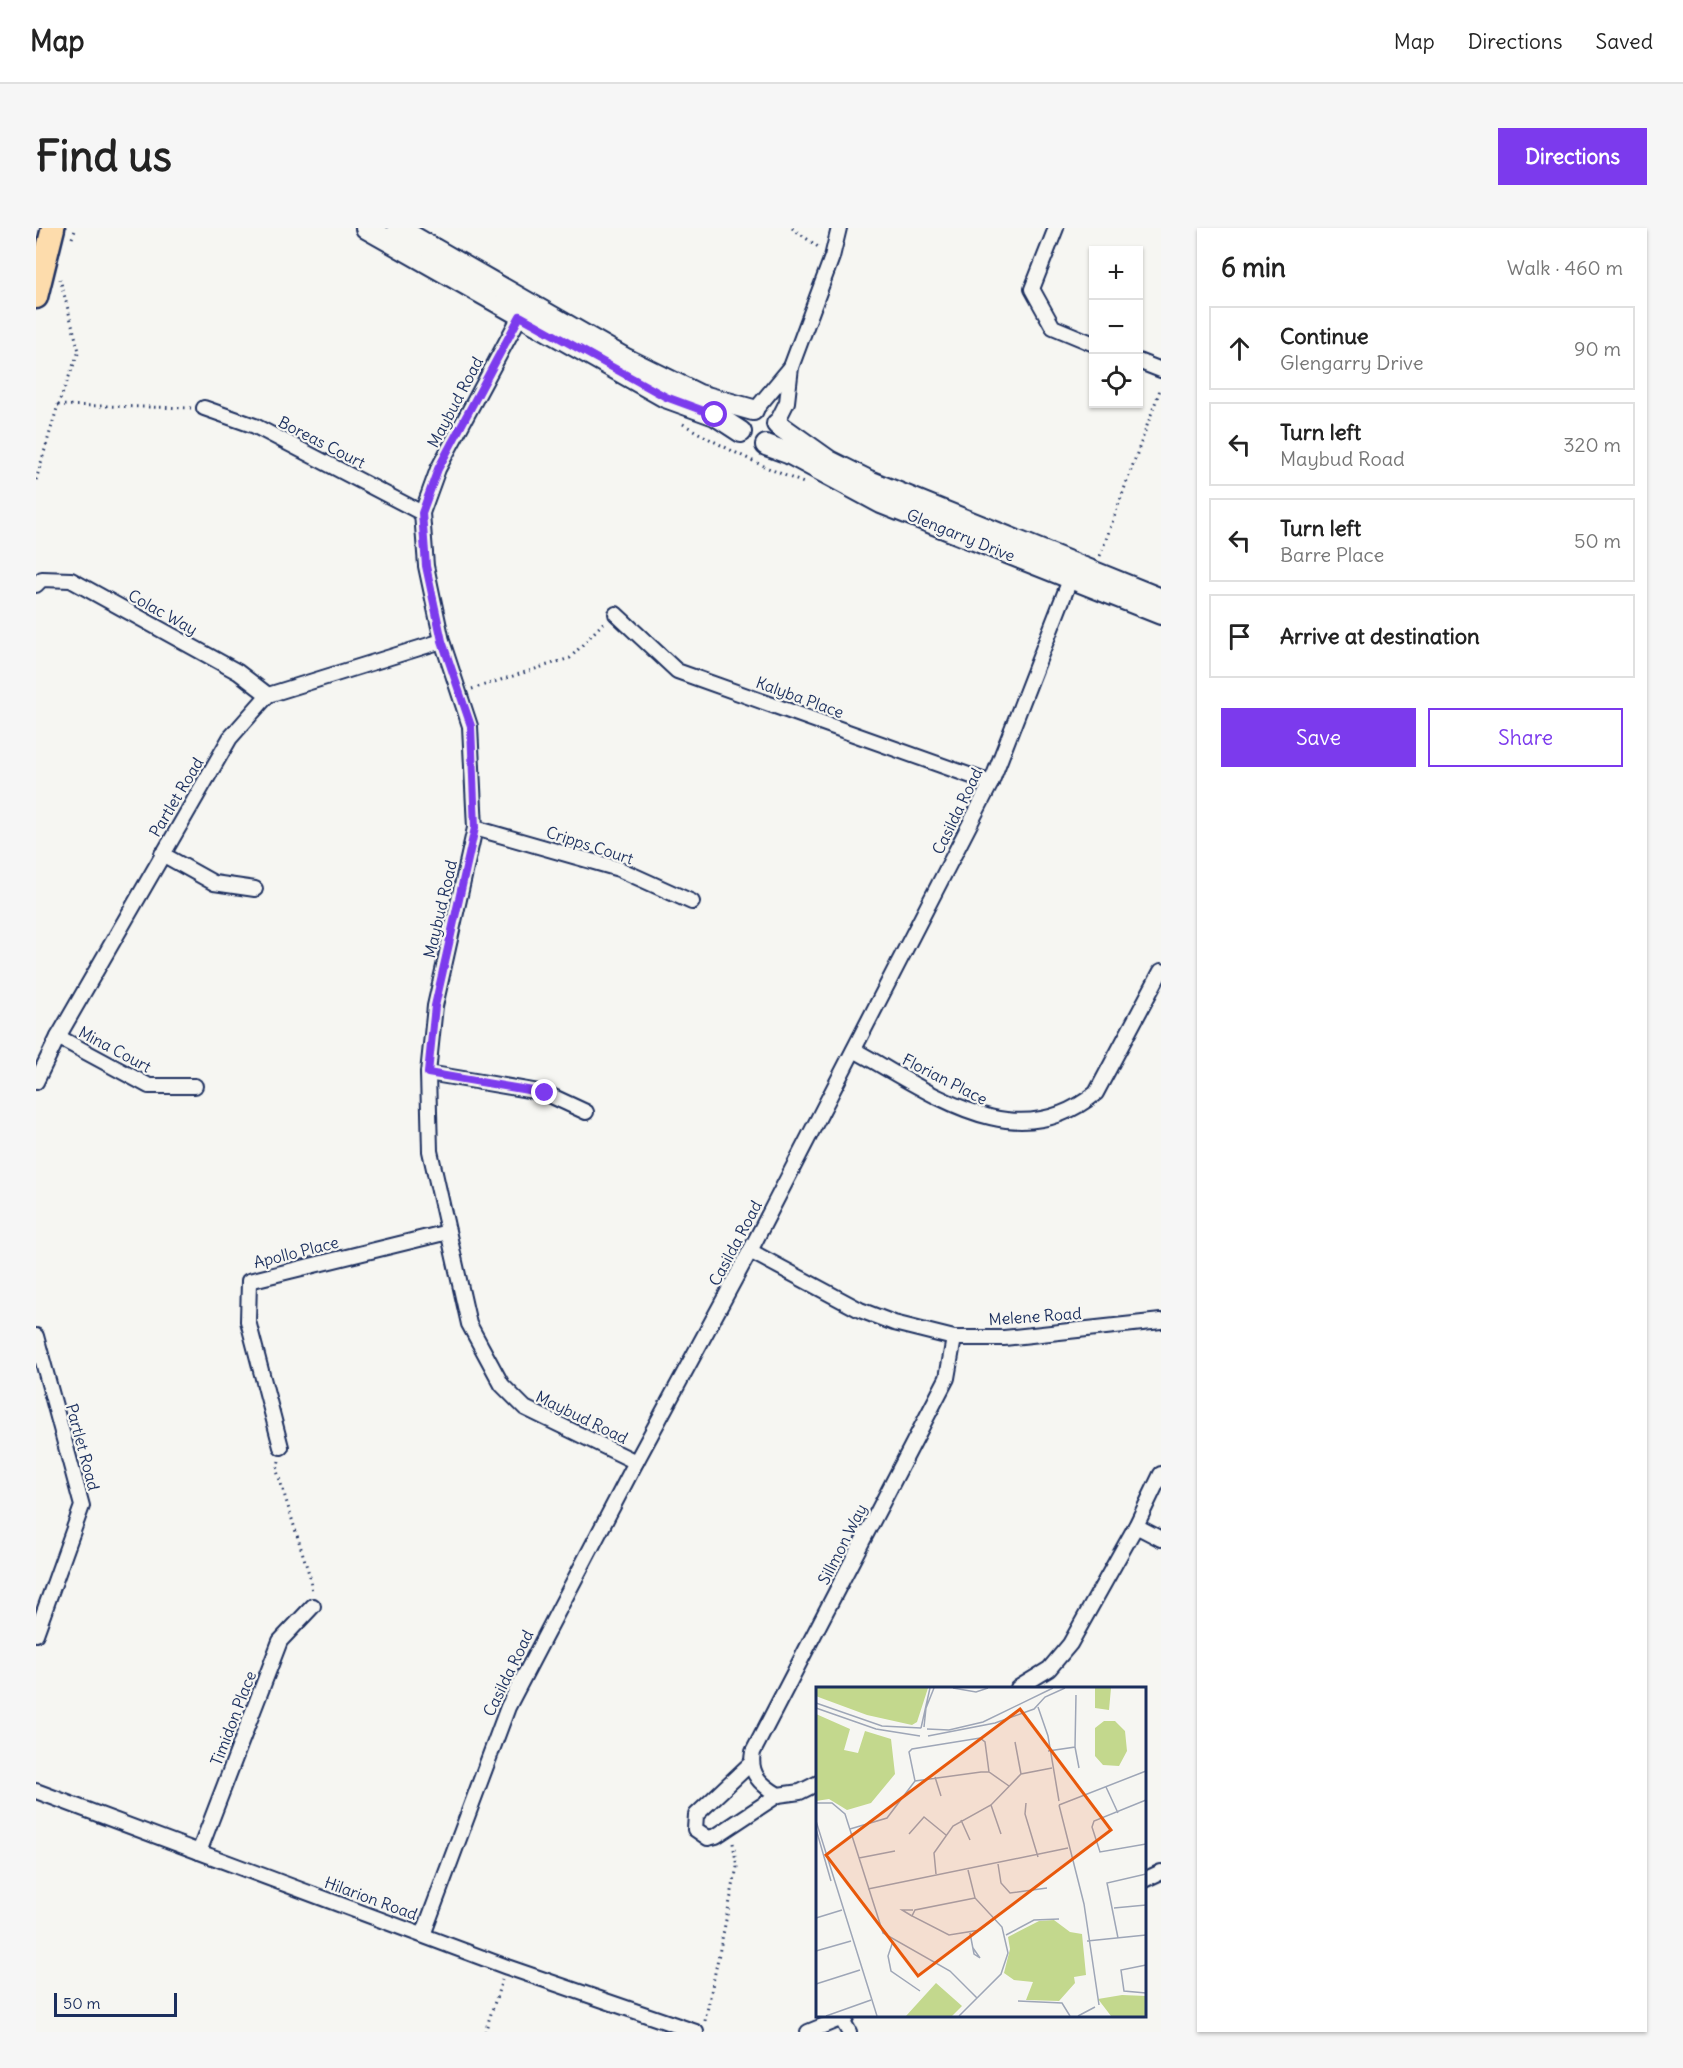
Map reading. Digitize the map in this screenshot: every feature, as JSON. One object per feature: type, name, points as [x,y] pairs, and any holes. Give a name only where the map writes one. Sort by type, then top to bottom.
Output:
[{"type":"main road","points":[[36,297],[53,228]]},
{"type":"main road","points":[[366,228],[408,235],[523,309],[666,397],[715,415],[741,432],[751,444],[766,445],[776,435],[777,423],[769,412],[755,410],[684,388],[523,309]]},
{"type":"main road","points":[[741,432],[743,418],[755,410]]},
{"type":"main road","name":"Glengarry Drive","points":[[777,423],[829,460],[869,481],[1161,614]]},
{"type":"main road","name":"Glengarry Drive","points":[[766,445],[788,453],[881,503],[1072,572],[1161,599]]},
{"type":"street","points":[[777,423],[787,402],[791,367],[832,257],[838,228]]},
{"type":"street","points":[[1056,228],[1032,289],[1053,327],[1089,342]]},
{"type":"street","name":"Maybud Road","points":[[523,309],[438,469],[422,513],[426,566],[442,641],[471,726],[475,828],[435,1006],[428,1073],[430,1151],[469,1324],[502,1385],[525,1408],[636,1462]]},
{"type":"street","points":[[1143,363],[1161,370]]},
{"type":"street","points":[[755,410],[791,367]]},
{"type":"street","name":"Boreas Court","points":[[204,408],[255,426],[422,513]]},
{"type":"street","name":"Casilda Road","points":[[423,1935],[508,1707],[750,1251],[991,783],[1072,572]]},
{"type":"street","name":"Colac Way","points":[[36,585],[42,579],[71,580],[238,672],[268,695]]},
{"type":"street","name":"Kalyba Place","points":[[616,614],[677,671],[991,783]]},
{"type":"street","points":[[268,695],[442,641]]},
{"type":"street","name":"Partlet Road","points":[[36,1082],[58,1037],[230,738],[268,695]]},
{"type":"street","name":"Cripps Court","points":[[475,828],[619,869],[692,902]]},
{"type":"street","points":[[162,854],[214,883],[255,889]]},
{"type":"street","name":"Florian Place","points":[[854,1050],[982,1118],[1022,1122],[1060,1115],[1080,1106],[1096,1093],[1161,971]]},
{"type":"street","name":"Mina Court","points":[[58,1037],[149,1086],[195,1086]]},
{"type":"street","points":[[428,1073],[545,1093],[586,1112]]},
{"type":"street","name":"Apollo Place","points":[[281,1447],[248,1321],[249,1281],[448,1232]]},
{"type":"street","name":"Melene Road","points":[[750,1251],[860,1310],[894,1323],[954,1338],[1004,1338],[1161,1321]]},
{"type":"street","name":"Partlet Road","points":[[36,1336],[82,1506],[36,1634]]},
{"type":"street","name":"Sillmon Way","points":[[816,1784],[800,1792],[778,1795],[716,1836],[708,1838],[695,1829],[693,1822],[696,1815],[751,1763],[753,1752],[770,1718],[947,1378],[954,1338]]},
{"type":"street","points":[[1021,1687],[1049,1670],[1070,1644],[1136,1526],[1161,1474]]},
{"type":"street","points":[[1136,1526],[1161,1539]]},
{"type":"street","name":"Timidon Place","points":[[199,1852],[280,1641],[314,1606]]},
{"type":"street","points":[[751,1763],[753,1774],[759,1782],[778,1795]]},
{"type":"street","name":"Hilarion Road","points":[[36,1791],[507,1966],[696,2032]]},
{"type":"street","points":[[1146,1879],[1161,1872]]},
{"type":"street","points":[[808,2032],[844,2017],[849,2032]]},
{"type":"path","points":[[70,244],[76,228]]},
{"type":"path","points":[[792,228],[832,257]]},
{"type":"path","points":[[36,480],[58,405],[79,351],[60,275]]},
{"type":"path","points":[[1097,567],[1161,387]]},
{"type":"path","points":[[58,405],[204,408]]},
{"type":"path","points":[[459,693],[570,658],[598,626],[616,614]]},
{"type":"path","points":[[281,1447],[277,1470],[310,1577],[314,1606]]},
{"type":"path","points":[[703,2032],[737,1867],[731,1827]]},
{"type":"path","points":[[484,2032],[507,1966]]},
{"type":"route","points":[[545,1093],[428,1073],[435,1006],[475,828],[471,726],[442,641],[426,566],[422,513],[438,469],[520,316],[681,405],[715,415]]}]
